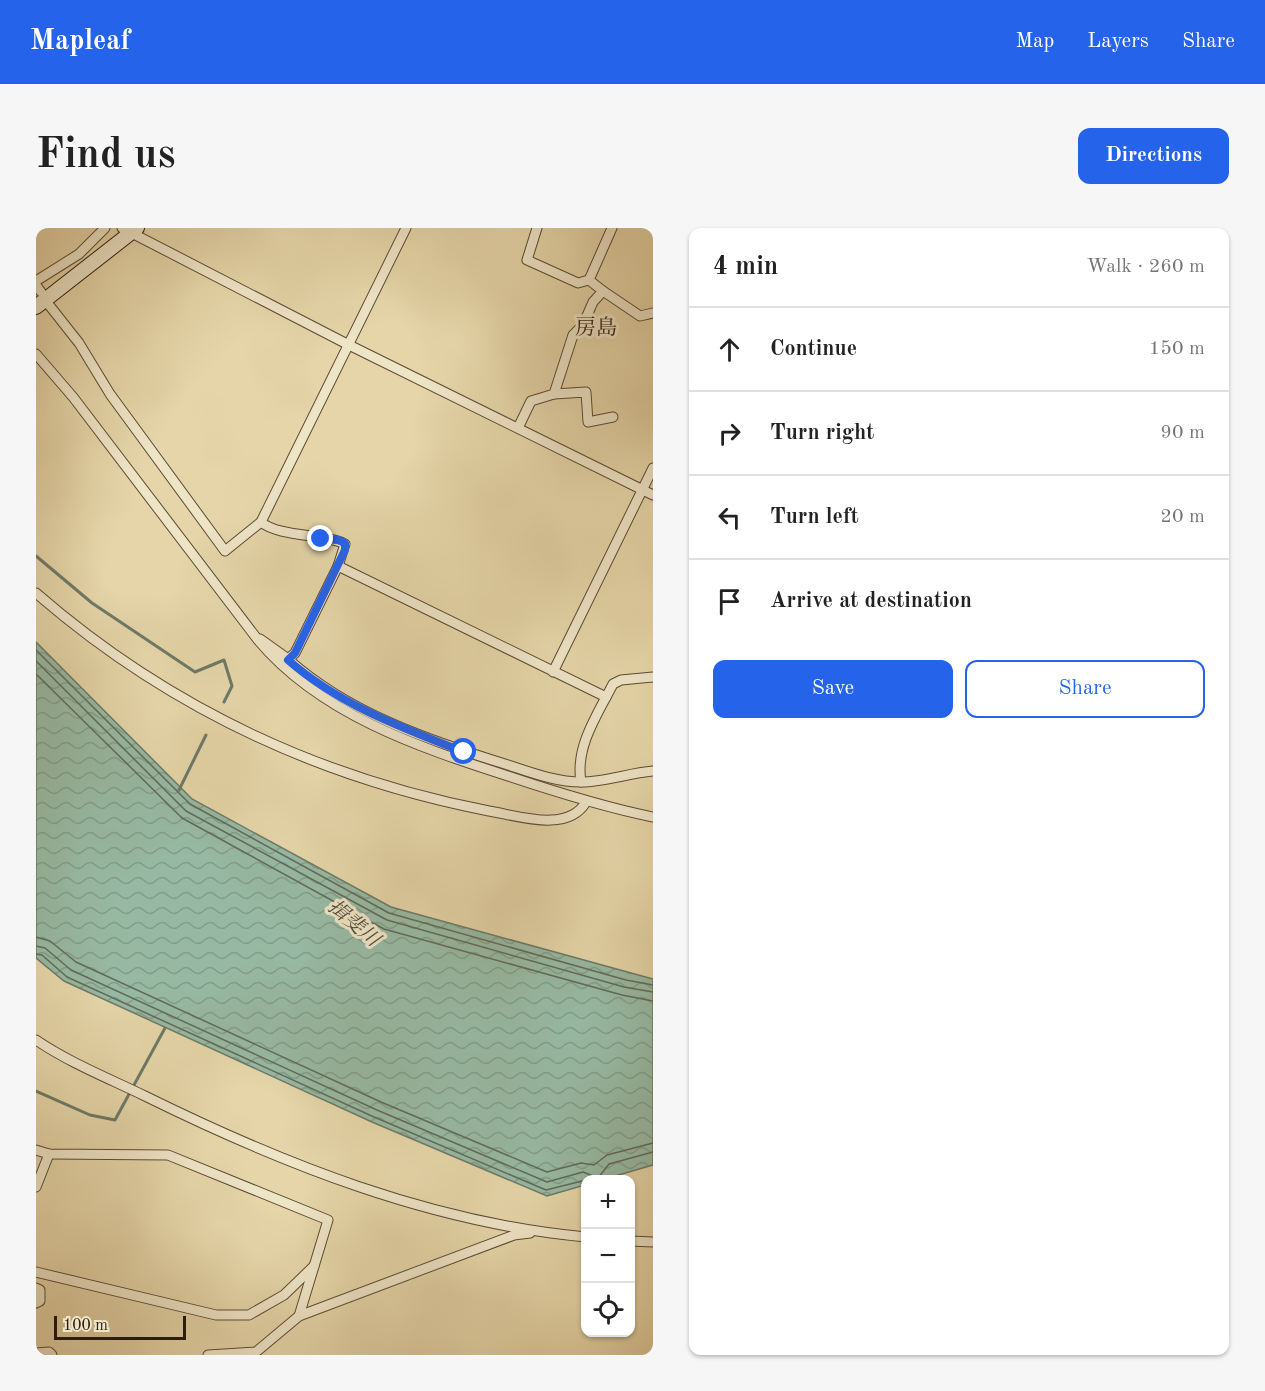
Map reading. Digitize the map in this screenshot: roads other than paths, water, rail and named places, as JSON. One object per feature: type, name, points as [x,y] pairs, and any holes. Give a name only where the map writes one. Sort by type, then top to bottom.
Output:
[{"type":"street","points":[[38,286],[79,254],[105,228]]},
{"type":"street","points":[[406,228],[349,345],[261,522],[225,550],[110,394],[78,343],[43,306],[130,230],[349,345],[653,495]]},
{"type":"street","points":[[537,228],[527,260],[578,283],[589,280]]},
{"type":"street","points":[[589,280],[612,228]]},
{"type":"street","points":[[589,280],[640,316],[653,313]]},
{"type":"street","points":[[554,394],[573,335],[583,325],[593,302],[603,291]]},
{"type":"street","points":[[36,354],[73,397],[258,640],[273,658],[307,686],[377,727],[433,752],[586,802],[653,817]]},
{"type":"street","points":[[518,428],[531,401],[554,394],[586,392],[588,422],[613,417]]},
{"type":"street","points":[[553,672],[653,468]]},
{"type":"street","points":[[261,522],[300,535],[345,543],[338,566],[295,653],[288,660]]},
{"type":"street","points":[[338,566],[606,697]]},
{"type":"street","points":[[36,592],[74,626],[153,682],[232,727],[310,760],[388,788],[522,817],[552,820],[570,817],[581,811],[586,802]]},
{"type":"street","points":[[258,640],[263,639],[304,674],[342,698],[395,725],[464,752],[536,774],[581,782],[653,771]]},
{"type":"street","points":[[581,782],[579,767],[581,750],[613,684],[621,680],[653,677]]},
{"type":"street","points":[[36,1041],[74,1064],[289,1161],[416,1204],[539,1232],[581,1237]]},
{"type":"street","points":[[36,1150],[49,1154],[168,1155],[328,1220],[298,1316]]},
{"type":"street","points":[[36,1187],[49,1154]]},
{"type":"street","points":[[208,1355],[258,1353],[298,1316],[514,1235],[539,1232]]},
{"type":"street","points":[[635,1241],[653,1242]]},
{"type":"street","points":[[36,1272],[216,1315],[249,1315],[284,1295],[314,1266]]},
{"type":"street","points":[[36,1288],[40,1290],[40,1300],[36,1303]]},
{"type":"street","points":[[36,1353],[49,1352],[52,1355]]},
{"type":"water","name":"揖斐川","points":[[36,642],[192,799],[391,907],[653,979],[653,1165],[619,1175],[581,1175],[581,1186],[547,1196],[372,1122],[64,981],[36,958]]},
{"type":"waterway","points":[[36,556],[92,603],[195,672],[224,660],[232,686],[224,702]]},
{"type":"waterway","points":[[179,790],[206,735]]},
{"type":"waterway","points":[[36,1091],[90,1115],[115,1120],[165,1028]]},
{"type":"district","name":"房島","points":[[596,328]]}]
